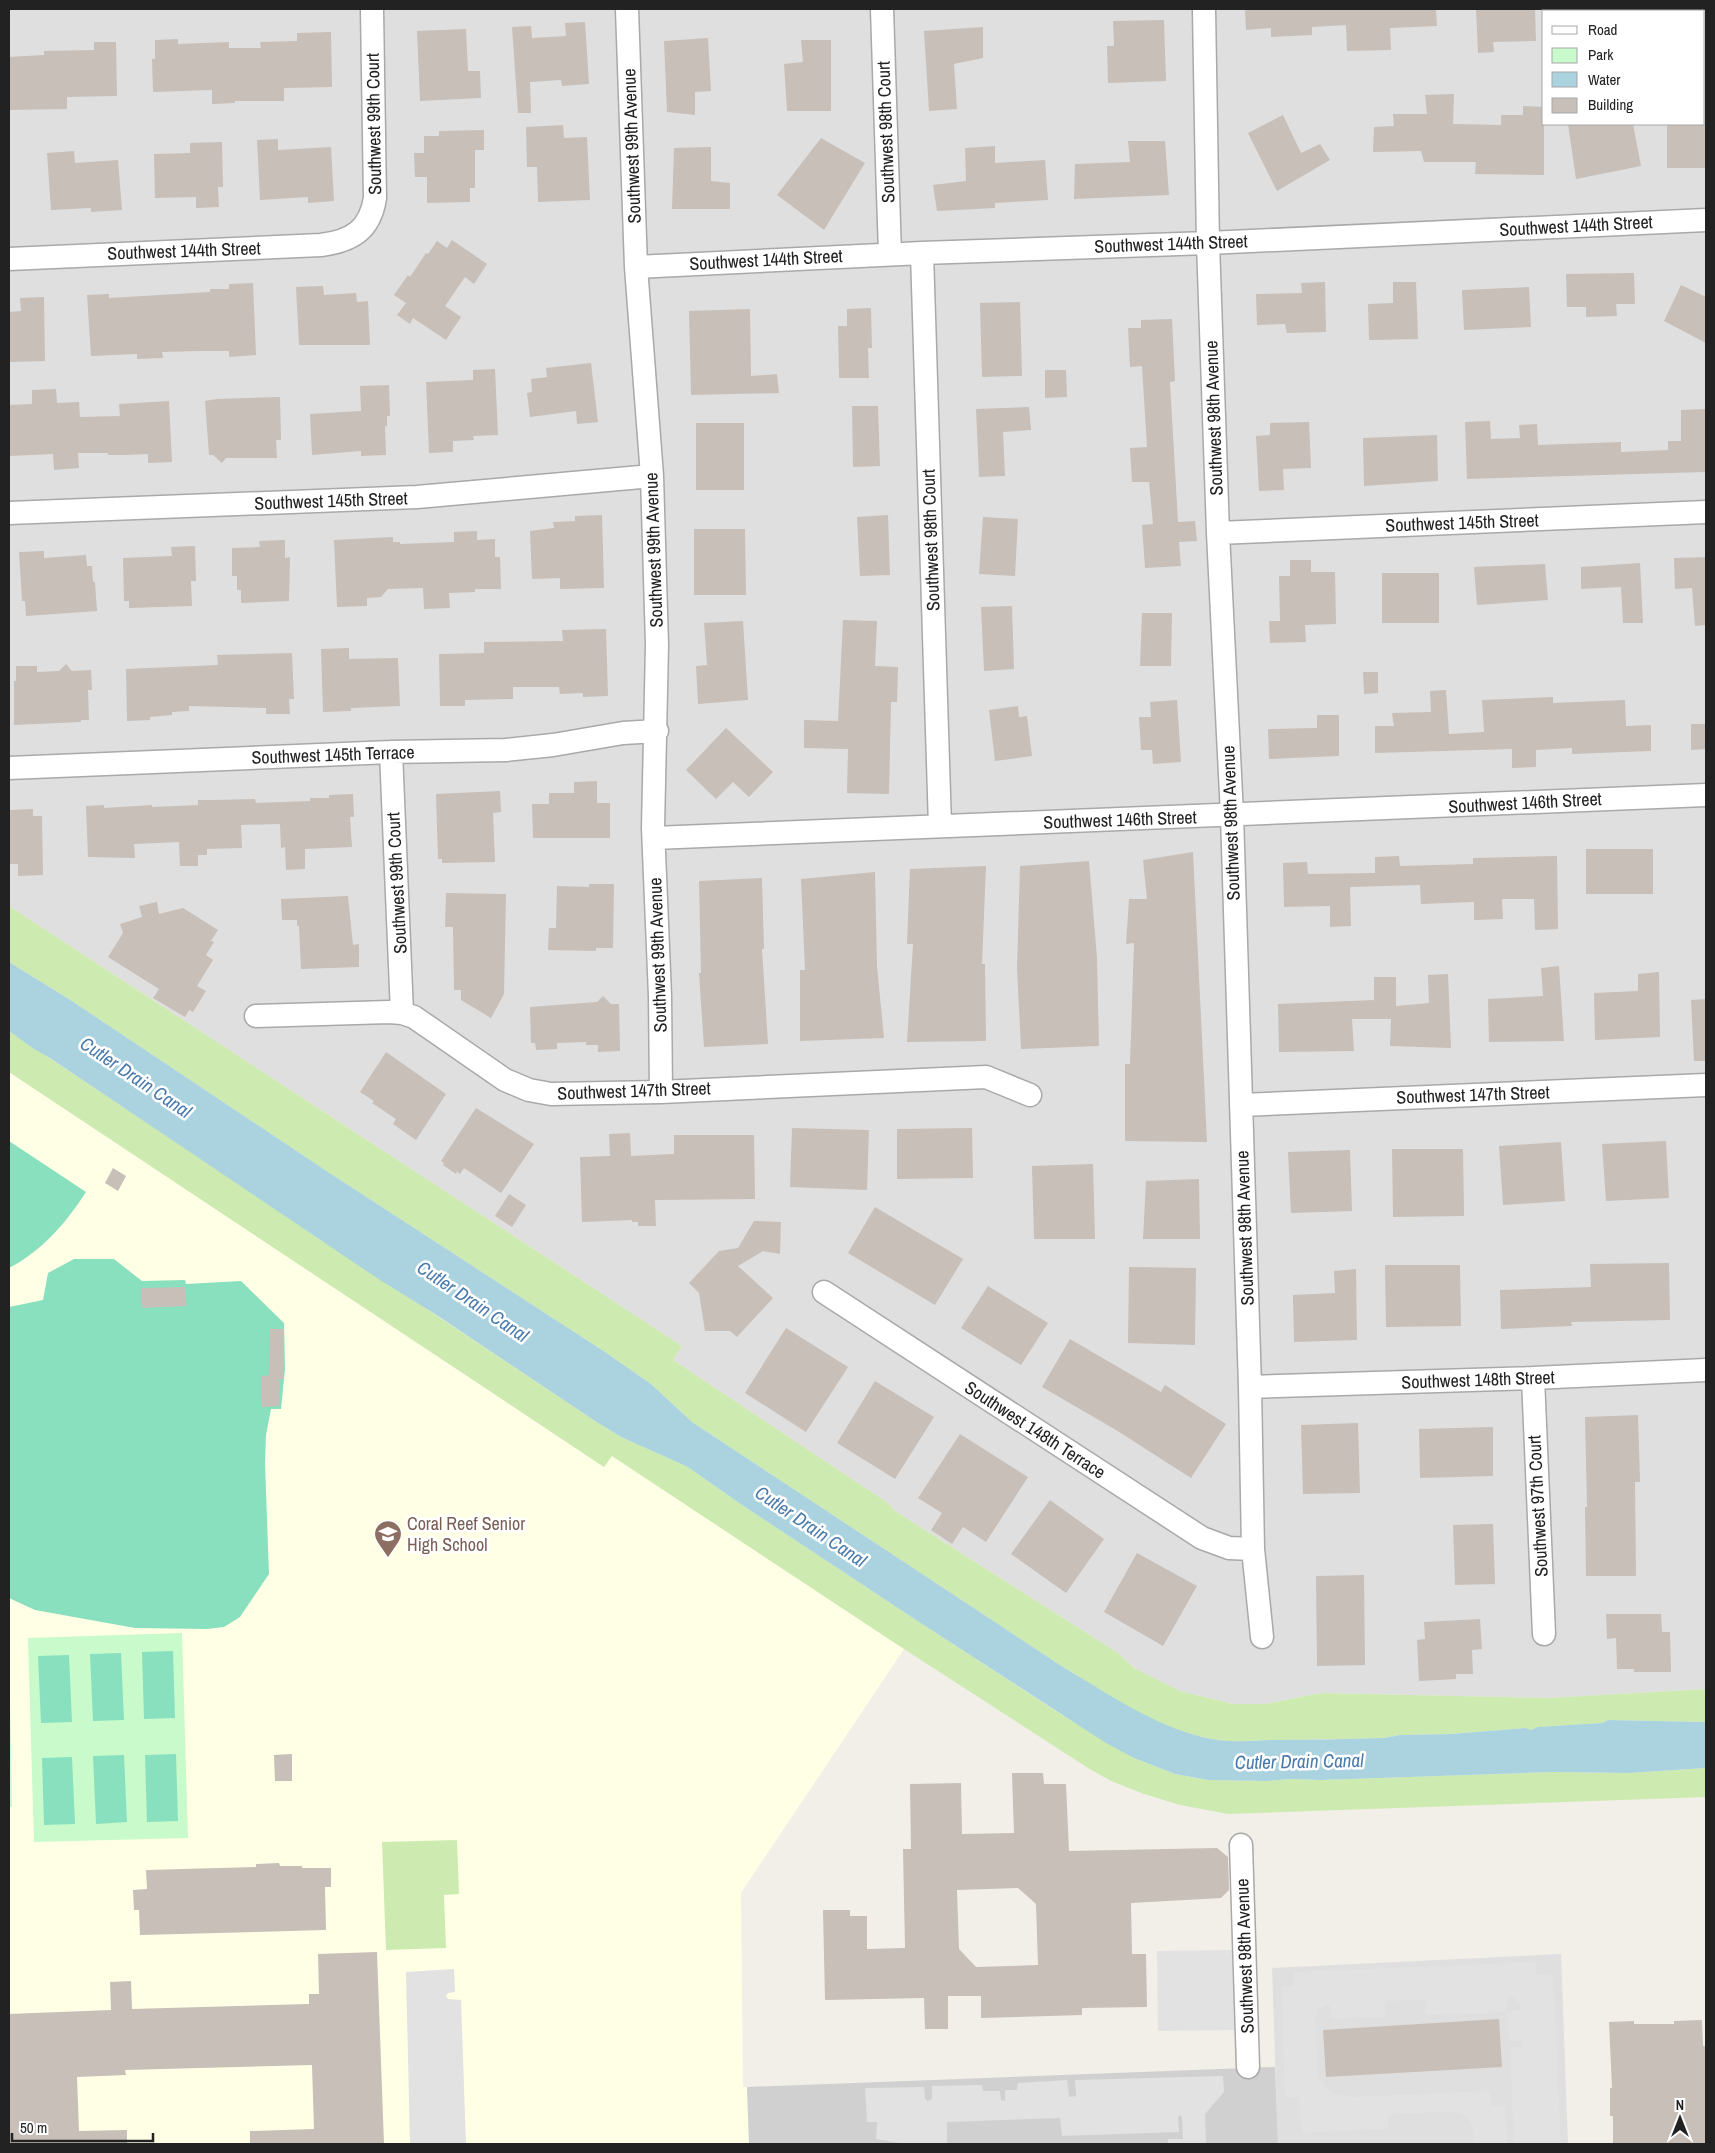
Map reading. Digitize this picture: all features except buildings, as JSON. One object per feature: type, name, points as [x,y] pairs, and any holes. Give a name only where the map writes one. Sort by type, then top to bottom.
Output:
[{"type":"street","name":"Southwest 99th Court","points":[[357,233],[370,217],[375,198],[372,9]]},
{"type":"street","name":"Southwest 99th Avenue","points":[[627,9],[636,267],[652,476],[657,645],[654,838],[660,996],[661,1092]]},
{"type":"street","name":"Southwest 98th Court","points":[[882,9],[890,254]]},
{"type":"street","name":"Southwest 98th Avenue","points":[[1204,9],[1208,243],[1218,533],[1232,815],[1250,1387],[1253,1549],[1262,1637]]},
{"type":"street","name":"Southwest 144th Street","points":[[636,267],[890,254],[1208,243],[1706,220]]},
{"type":"street","name":"Southwest 144th Street","points":[[9,259],[321,246],[340,242],[357,233]]},
{"type":"street","name":"Southwest 98th Court","points":[[922,253],[940,826]]},
{"type":"street","name":"Southwest 145th Street","points":[[9,514],[417,498],[652,476]]},
{"type":"street","name":"Southwest 145th Street","points":[[1218,533],[1706,512]]},
{"type":"street","name":"Southwest 145th Terrace","points":[[9,768],[391,752],[506,750],[553,746],[623,733],[657,731]]},
{"type":"street","name":"Southwest 99th Court","points":[[391,752],[402,1013]]},
{"type":"street","name":"Southwest 146th Street","points":[[654,838],[1706,795]]},
{"type":"street","name":"Southwest 147th Street","points":[[256,1016],[376,1012],[402,1013],[414,1017],[505,1080],[528,1090],[565,1095],[986,1076],[1030,1095]]},
{"type":"street","name":"Southwest 147th Street","points":[[1241,1105],[1706,1085]]},
{"type":"street","name":"Southwest 148th Terrace","points":[[824,1292],[1202,1538],[1229,1548],[1253,1549]]},
{"type":"street","name":"Southwest 148th Street","points":[[1250,1387],[1532,1378],[1706,1370]]},
{"type":"street","name":"Southwest 97th Court","points":[[1532,1378],[1544,1634]]},
{"type":"street","name":"Southwest 98th Avenue","points":[[1241,1845],[1248,2067]]},
{"type":"shaded area","points":[[9,9],[1706,9],[1706,1689],[1549,1698],[1321,1693],[1265,1704],[1233,1704],[1180,1691],[1134,1668],[1118,1653],[895,1511],[888,1503],[673,1360],[682,1346],[9,906]]},
{"type":"shaded area","name":"Coral Reef Senior High School","points":[[9,1072],[604,1467],[612,1456],[904,1649],[741,1893],[743,2087],[747,2087],[749,2144],[9,2144]]},
{"type":"shaded area","points":[[1234,1950],[1235,2030],[1158,2031],[1157,1951]]},
{"type":"shaded area","points":[[1561,1954],[1568,2144],[1278,2144],[1272,1968]]},
{"type":"shaded area","points":[[1536,1962],[1536,1975],[1553,1974],[1561,2144],[1514,2144],[1510,2048],[1523,2047],[1522,2041],[1509,2041],[1507,2012],[1520,2010],[1521,2006],[1516,1999],[1508,1996],[1506,2012],[1426,2015],[1425,2000],[1385,2001],[1386,2017],[1330,2019],[1330,2006],[1328,2004],[1318,2009],[1315,2020],[1318,2076],[1324,2086],[1335,2094],[1350,2097],[1490,2091],[1491,2106],[1505,2106],[1507,2144],[1474,2144],[1470,2122],[1465,2116],[1454,2112],[1389,2114],[1388,2129],[1302,2133],[1299,2097],[1285,2097],[1281,1987],[1294,1986],[1294,1972]]},
{"type":"shaded area","points":[[454,1969],[455,1992],[448,1993],[446,1996],[448,1999],[461,2000],[466,2144],[410,2144],[406,1972]]},
{"type":"shaded area","points":[[1275,2067],[1278,2144],[749,2144],[747,2087]]},
{"type":"shaded area","points":[[1223,2076],[1224,2092],[1205,2114],[1206,2144],[1168,2144],[1168,2139],[1183,2139],[1182,2118],[1180,2115],[1178,2117],[1179,2132],[1062,2136],[1060,2118],[947,2122],[947,2143],[905,2144],[876,2139],[877,2122],[867,2122],[865,2088],[924,2087],[925,2099],[928,2101],[932,2099],[932,2086],[982,2085],[983,2091],[1000,2091],[1001,2100],[1005,2101],[1005,2090],[1017,2090],[1018,2083],[1067,2080],[1069,2097],[1076,2096],[1075,2080]]},
{"type":"green space","points":[[9,906],[682,1346],[673,1360],[888,1503],[895,1511],[1118,1653],[1134,1668],[1180,1691],[1233,1704],[1265,1704],[1321,1693],[1549,1698],[1706,1689],[1706,1722],[1608,1720],[1602,1723],[1539,1727],[1531,1730],[1526,1728],[1451,1734],[1400,1735],[1384,1738],[1234,1741],[1217,1740],[1183,1732],[1147,1717],[1063,1667],[692,1422],[651,1384],[605,1352],[328,1172],[72,1001],[9,962]]},
{"type":"green space","points":[[9,1031],[595,1421],[621,1437],[688,1467],[916,1620],[1059,1713],[1134,1758],[1175,1774],[1208,1780],[1321,1780],[1553,1772],[1628,1773],[1706,1768],[1706,1797],[1228,1814],[1180,1805],[1111,1781],[904,1649],[612,1456],[604,1467],[9,1072]]},
{"type":"green space","points":[[9,1141],[86,1192],[62,1225],[43,1245],[9,1268]]},
{"type":"green space","points":[[74,1259],[114,1259],[142,1281],[185,1280],[186,1284],[241,1281],[284,1323],[285,1369],[281,1409],[271,1409],[266,1435],[265,1463],[269,1574],[240,1617],[224,1627],[207,1629],[135,1628],[35,1610],[9,1598],[9,1307],[43,1300],[48,1273]]},
{"type":"green space","points":[[182,1633],[188,1838],[34,1842],[28,1638]]},
{"type":"green space","points":[[9,1640],[12,1807],[9,1807]]},
{"type":"green space","points":[[173,1651],[175,1718],[144,1719],[142,1652]]},
{"type":"green space","points":[[121,1653],[124,1720],[93,1721],[90,1654]]},
{"type":"green space","points":[[69,1655],[72,1722],[41,1723],[38,1656]]},
{"type":"green space","points":[[176,1754],[178,1821],[147,1822],[145,1755]]},
{"type":"green space","points":[[124,1755],[127,1822],[96,1824],[93,1756]]},
{"type":"green space","points":[[72,1757],[75,1824],[44,1825],[42,1758]]},
{"type":"green space","points":[[457,1840],[459,1894],[444,1895],[446,1948],[386,1950],[382,1842]]},
{"type":"water","name":"Cutler Drain Canal","points":[[9,962],[72,1001],[328,1172],[605,1352],[651,1384],[692,1422],[1063,1667],[1147,1716],[1202,1737],[1236,1741],[1384,1738],[1400,1735],[1451,1734],[1526,1728],[1531,1730],[1538,1727],[1602,1723],[1608,1720],[1706,1722],[1706,1768],[1628,1773],[1553,1772],[1321,1780],[1208,1780],[1175,1774],[1134,1758],[1106,1743],[916,1620],[688,1467],[621,1437],[595,1421],[34,1049],[9,1031]]},
{"type":"place","name":"Coral Reef Senior High School","points":[[388,1558]]}]
